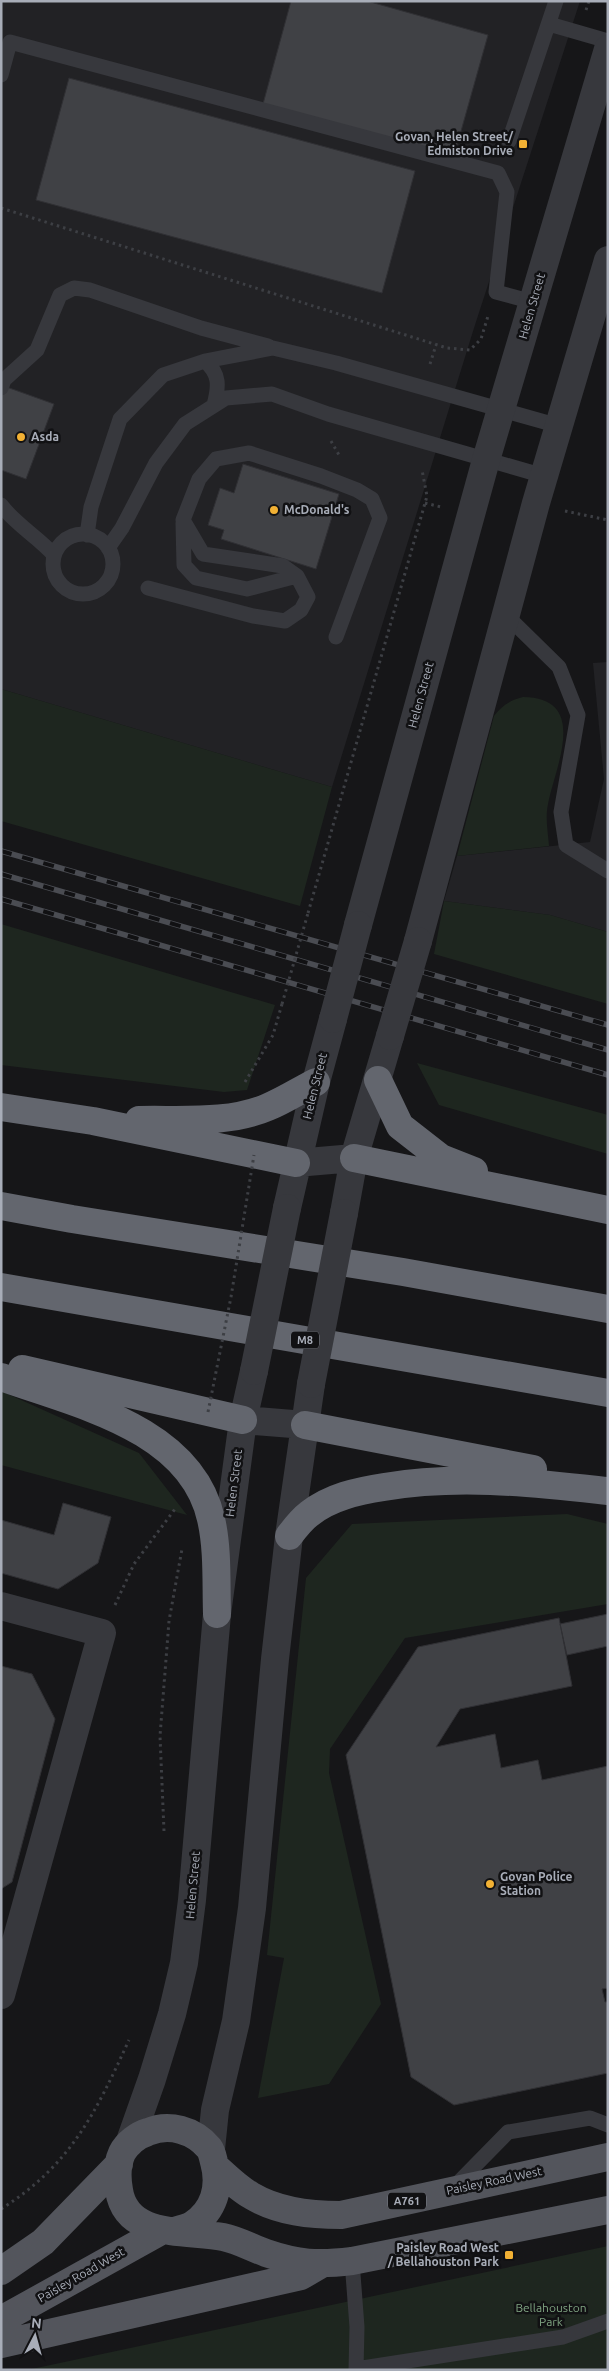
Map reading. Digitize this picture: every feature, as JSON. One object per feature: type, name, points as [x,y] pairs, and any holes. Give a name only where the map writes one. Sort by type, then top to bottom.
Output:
[{"type":"highway","points":[[378,1080],[400,1126],[441,1158],[550,1200]]},
{"type":"highway","points":[[93,1121],[211,1119],[253,1112],[268,1107],[316,1082]]},
{"type":"highway","points":[[1,1106],[93,1121],[296,1163]]},
{"type":"highway","points":[[354,1158],[550,1200],[608,1210]]},
{"type":"highway","points":[[1,1206],[81,1221],[403,1272],[608,1309]]},
{"type":"highway","name":"M8","points":[[1,1287],[608,1393]]},
{"type":"highway","points":[[1,1365],[243,1420]]},
{"type":"highway","points":[[1,1377],[122,1421],[147,1435],[171,1453],[188,1470],[206,1503],[211,1519],[216,1571],[217,1614]]},
{"type":"highway","points":[[305,1425],[480,1457],[608,1487]]},
{"type":"highway","points":[[289,1536],[310,1512],[338,1497],[368,1489],[420,1481],[476,1479],[521,1481],[608,1491]]},
{"type":"main road","name":"Paisley Road West","points":[[1,2271],[43,2242],[141,2134],[158,2128],[170,2127],[184,2131],[252,2196],[297,2212],[318,2215],[341,2215],[608,2157]]},
{"type":"main road","points":[[124,2154],[117,2181],[120,2197],[128,2212],[140,2224],[167,2231],[225,2238],[284,2258],[320,2265],[352,2261],[608,2210]]},
{"type":"main road","name":"Paisley Road West","points":[[1,2320],[167,2231],[191,2226],[205,2215],[214,2200],[217,2184],[213,2158]]},
{"type":"main road","points":[[1,2344],[301,2276],[320,2265]]},
{"type":"street","name":"Helen Street","points":[[124,2154],[152,2079],[172,2014],[184,1963],[192,1900],[217,1614],[243,1420],[296,1163],[358,925],[486,460],[607,52]]},
{"type":"street","points":[[213,2158],[215,2110],[236,2021],[252,1908],[275,1659],[289,1536],[312,1384],[354,1158],[418,940],[544,476],[608,260]]},
{"type":"street","points":[[296,1163],[354,1158]]},
{"type":"street","points":[[243,1420],[305,1425]]},
{"type":"street","points":[[1,1606],[102,1633],[6,1963],[1,1995]]},
{"type":"lane","points":[[509,141],[556,1]]},
{"type":"lane","points":[[549,24],[607,52]]},
{"type":"lane","points":[[1,75],[10,42],[498,173],[507,192],[496,292],[533,302]]},
{"type":"lane","points":[[1,388],[4,380],[37,350],[60,295],[74,288],[90,290],[201,328],[336,363],[559,426]]},
{"type":"lane","points":[[87,534],[91,507],[120,419],[163,375],[205,361],[273,348]]},
{"type":"lane","points":[[205,361],[214,368],[218,380],[214,404]]},
{"type":"lane","points":[[108,548],[122,528],[156,463],[185,424],[226,398],[272,394],[328,414],[544,476]]},
{"type":"lane","points":[[297,576],[247,588],[196,578],[184,565],[183,520],[199,479],[216,459],[249,453],[321,476],[357,490],[372,499],[380,518],[336,637]]},
{"type":"lane","points":[[1,504],[7,512],[40,540],[54,555]]},
{"type":"lane","points":[[148,588],[253,616],[285,621],[301,610],[308,597],[297,576],[283,566],[203,554],[183,520]]},
{"type":"lane","points":[[76,534],[87,534],[101,540],[108,548],[113,567],[110,577],[104,585],[96,591],[81,594],[71,591],[58,582],[54,572],[54,555],[66,539],[76,534]]},
{"type":"lane","points":[[506,615],[559,667],[578,715],[561,812],[566,845],[608,871]]},
{"type":"lane","points":[[451,2190],[508,2132],[590,2118],[608,2124]]},
{"type":"lane","points":[[352,2261],[357,2320],[356,2369],[563,2337],[608,2321]]},
{"type":"path","points":[[1,208],[447,348],[470,350],[480,339],[496,292]]},
{"type":"path","points":[[253,1112],[243,1085],[273,1035],[427,496],[422,470]]},
{"type":"path","points":[[208,1412],[231,1297],[254,1155]]},
{"type":"path","points":[[102,1633],[134,1564],[179,1504],[181,1511]]},
{"type":"path","points":[[164,1832],[160,1736],[169,1621],[183,1544]]},
{"type":"path","points":[[1,2209],[56,2165],[83,2131],[104,2093],[131,2036]]},
{"type":"shaded area","points":[[1,1],[580,1],[474,328],[332,787],[1,689]]},
{"type":"shaded area","points":[[608,662],[608,932],[550,915],[444,901],[457,856],[590,842],[604,779],[593,663]]},
{"type":"green space","points":[[1,689],[332,787],[300,906],[1,821]]},
{"type":"green space","points":[[523,697],[544,700],[556,709],[562,722],[561,754],[547,809],[549,846],[457,856],[494,716],[507,704]]},
{"type":"green space","points":[[444,901],[550,915],[608,932],[608,1004],[434,954]]},
{"type":"green space","points":[[1,924],[275,1005],[247,1090],[224,1092],[1,1065]]},
{"type":"green space","points":[[417,1063],[608,1115],[608,1154],[439,1105]]},
{"type":"green space","points":[[1,1391],[139,1453],[187,1515],[1,1465]]},
{"type":"green space","points":[[567,1514],[608,1524],[608,1604],[405,1638],[330,1749],[329,1773],[381,2004],[329,2084],[258,2098],[284,1958],[267,1955],[306,1578],[352,1524]]},
{"type":"green space","name":"Bellahouston Park","points":[[608,2246],[608,2370],[27,2370]]},
{"type":"building","points":[[291,1],[367,1],[488,35],[454,156],[263,104]]},
{"type":"building","points":[[69,78],[415,171],[382,293],[36,200]]},
{"type":"building","name":"Asda","points":[[1,385],[54,404],[26,479],[1,470]]},
{"type":"building","name":"McDonald's","points":[[243,464],[339,494],[316,569],[221,539],[224,530],[208,525],[220,488],[234,493]]},
{"type":"building","points":[[63,1503],[111,1517],[98,1563],[58,1589],[1,1573],[1,1520],[54,1535]]},
{"type":"building","points":[[608,1614],[608,1646],[567,1655],[560,1624]]},
{"type":"building","name":"Govan Police Station","points":[[559,1618],[572,1686],[460,1709],[436,1747],[495,1734],[501,1768],[538,1760],[542,1780],[608,1766],[608,1988],[602,1989],[605,2002],[608,2002],[608,2073],[454,2105],[411,2077],[346,1755],[418,1647]]},
{"type":"building","points":[[1,1666],[32,1674],[55,1719],[12,1882],[1,1889]]},
{"type":"railway","points":[[1,851],[608,1025]]},
{"type":"railway","points":[[1,874],[608,1050]]},
{"type":"railway","points":[[1,899],[608,1075]]},
{"type":"place","name":"Govan, Helen Street/ Edmiston Drive","points":[[523,144]]},
{"type":"place","name":"Asda","points":[[21,437]]},
{"type":"place","name":"McDonald's","points":[[274,510]]},
{"type":"place","name":"Govan Police Station","points":[[490,1884]]},
{"type":"place","name":"Paisley Road West / Bellahouston Park","points":[[509,2255]]}]
